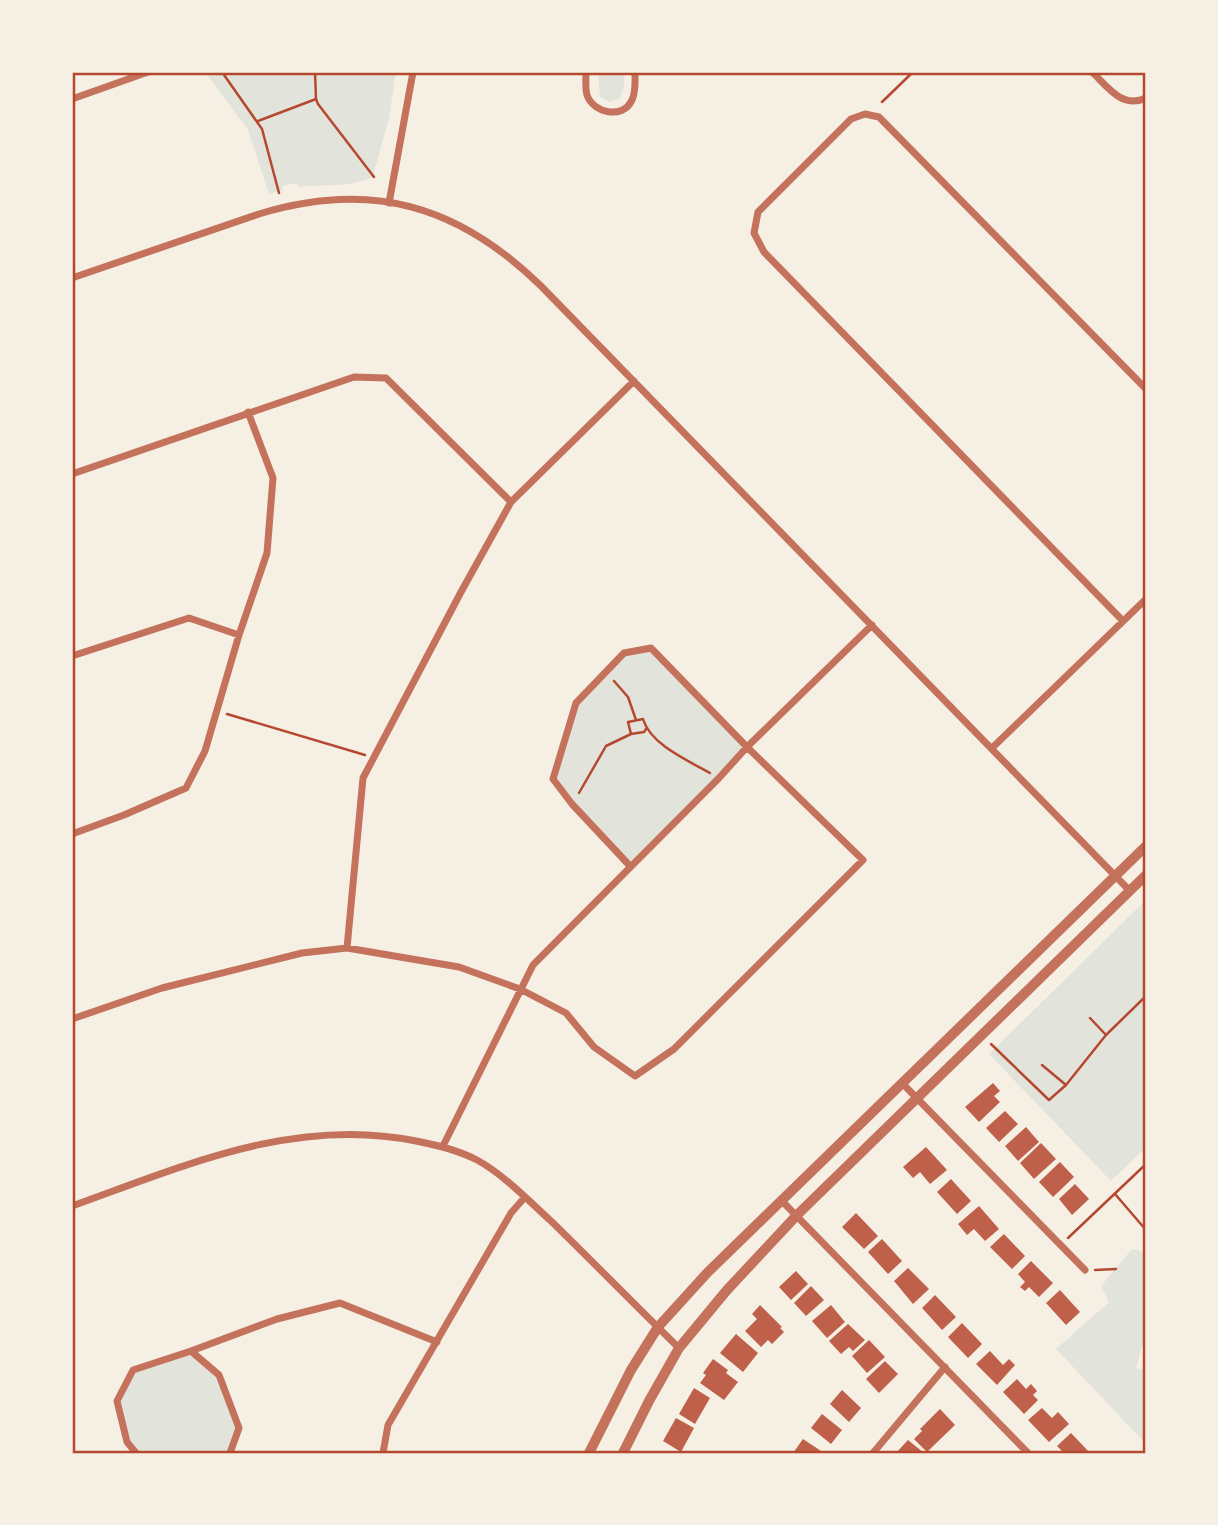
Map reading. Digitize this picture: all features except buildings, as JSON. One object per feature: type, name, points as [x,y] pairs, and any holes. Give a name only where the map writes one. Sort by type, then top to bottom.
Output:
[{"type":"street","points":[[72,99],[148,72]]},
{"type":"street","points":[[389,202],[413,72]]},
{"type":"street","points":[[586,72],[589,99],[603,111],[615,112],[623,110],[632,101],[635,72]]},
{"type":"street","points":[[1093,72],[1122,99],[1135,102],[1146,99]]},
{"type":"street","points":[[1124,621],[764,252],[754,233],[758,212],[851,119],[865,114],[879,117],[1146,389]]},
{"type":"street","points":[[72,278],[289,205],[332,199],[389,202],[410,206],[448,219],[497,247],[530,275],[1130,891]]},
{"type":"street","points":[[72,474],[354,377],[386,378],[511,502]]},
{"type":"street","points":[[347,948],[363,778],[511,502],[634,382]]},
{"type":"street","points":[[72,834],[186,788],[205,751],[239,635],[267,553],[273,478],[248,412]]},
{"type":"street","points":[[992,748],[1146,599]]},
{"type":"street","points":[[72,656],[189,618],[239,635]]},
{"type":"street","points":[[443,1146],[533,965],[747,747],[872,625]]},
{"type":"street","points":[[72,1019],[175,985],[302,953],[347,948],[458,967],[520,989],[566,1013],[594,1047],[635,1076],[674,1049],[863,860],[747,747],[652,648],[624,653],[576,703],[553,779],[572,804],[630,866]]},
{"type":"street","points":[[589,1453],[631,1370],[658,1327],[708,1272],[1146,846]]},
{"type":"street","points":[[624,1453],[679,1348],[727,1290],[797,1216],[1146,875]]},
{"type":"street","points":[[902,1083],[1085,1270]]},
{"type":"street","points":[[72,1206],[205,1159],[275,1140],[333,1133],[390,1135],[443,1146],[478,1160],[525,1197],[679,1348]]},
{"type":"street","points":[[383,1453],[388,1425],[511,1213],[525,1197]]},
{"type":"street","points":[[781,1199],[1028,1453]]},
{"type":"street","points":[[136,1453],[127,1442],[117,1401],[133,1370],[277,1319],[340,1303],[437,1342]]},
{"type":"street","points":[[191,1351],[219,1375],[239,1428],[230,1453]]},
{"type":"street","points":[[873,1453],[944,1367]]},
{"type":"path","points":[[222,72],[258,121],[265,136],[279,193]]},
{"type":"path","points":[[315,72],[316,99],[374,177]]},
{"type":"path","points":[[881,102],[913,72]]},
{"type":"path","points":[[258,121],[316,99]]},
{"type":"path","points":[[605,673],[628,697],[636,720]]},
{"type":"path","points":[[217,712],[374,757]]},
{"type":"path","points":[[631,734],[628,722],[643,719],[646,729],[676,754],[719,778]]},
{"type":"path","points":[[572,804],[606,746],[646,729]]},
{"type":"path","points":[[982,1035],[1049,1100],[1066,1085],[1106,1035],[1146,996]]},
{"type":"path","points":[[1090,1018],[1106,1035]]},
{"type":"path","points":[[1042,1065],[1066,1085]]},
{"type":"path","points":[[1060,1245],[1146,1164]]},
{"type":"path","points":[[1115,1194],[1146,1230]]},
{"type":"path","points":[[1085,1270],[1116,1269]]},
{"type":"shaded area","points":[[205,72],[396,72],[389,118],[373,176],[348,184],[298,187],[297,183],[282,186],[283,190],[269,194],[248,130]]},
{"type":"shaded area","points":[[598,72],[624,72],[624,88],[619,99],[609,102],[600,97]]},
{"type":"shaded area","points":[[651,648],[747,747],[630,866],[553,779],[576,703],[624,653]]},
{"type":"shaded area","points":[[1146,900],[1146,1147],[1111,1181],[989,1054]]},
{"type":"shaded area","points":[[1132,1249],[1146,1252],[1146,1332],[1136,1368],[1146,1371],[1146,1444],[1056,1349],[1109,1302],[1101,1286]]},
{"type":"shaded area","points":[[191,1351],[219,1375],[239,1428],[230,1453],[136,1453],[127,1442],[117,1401],[133,1370]]}]
